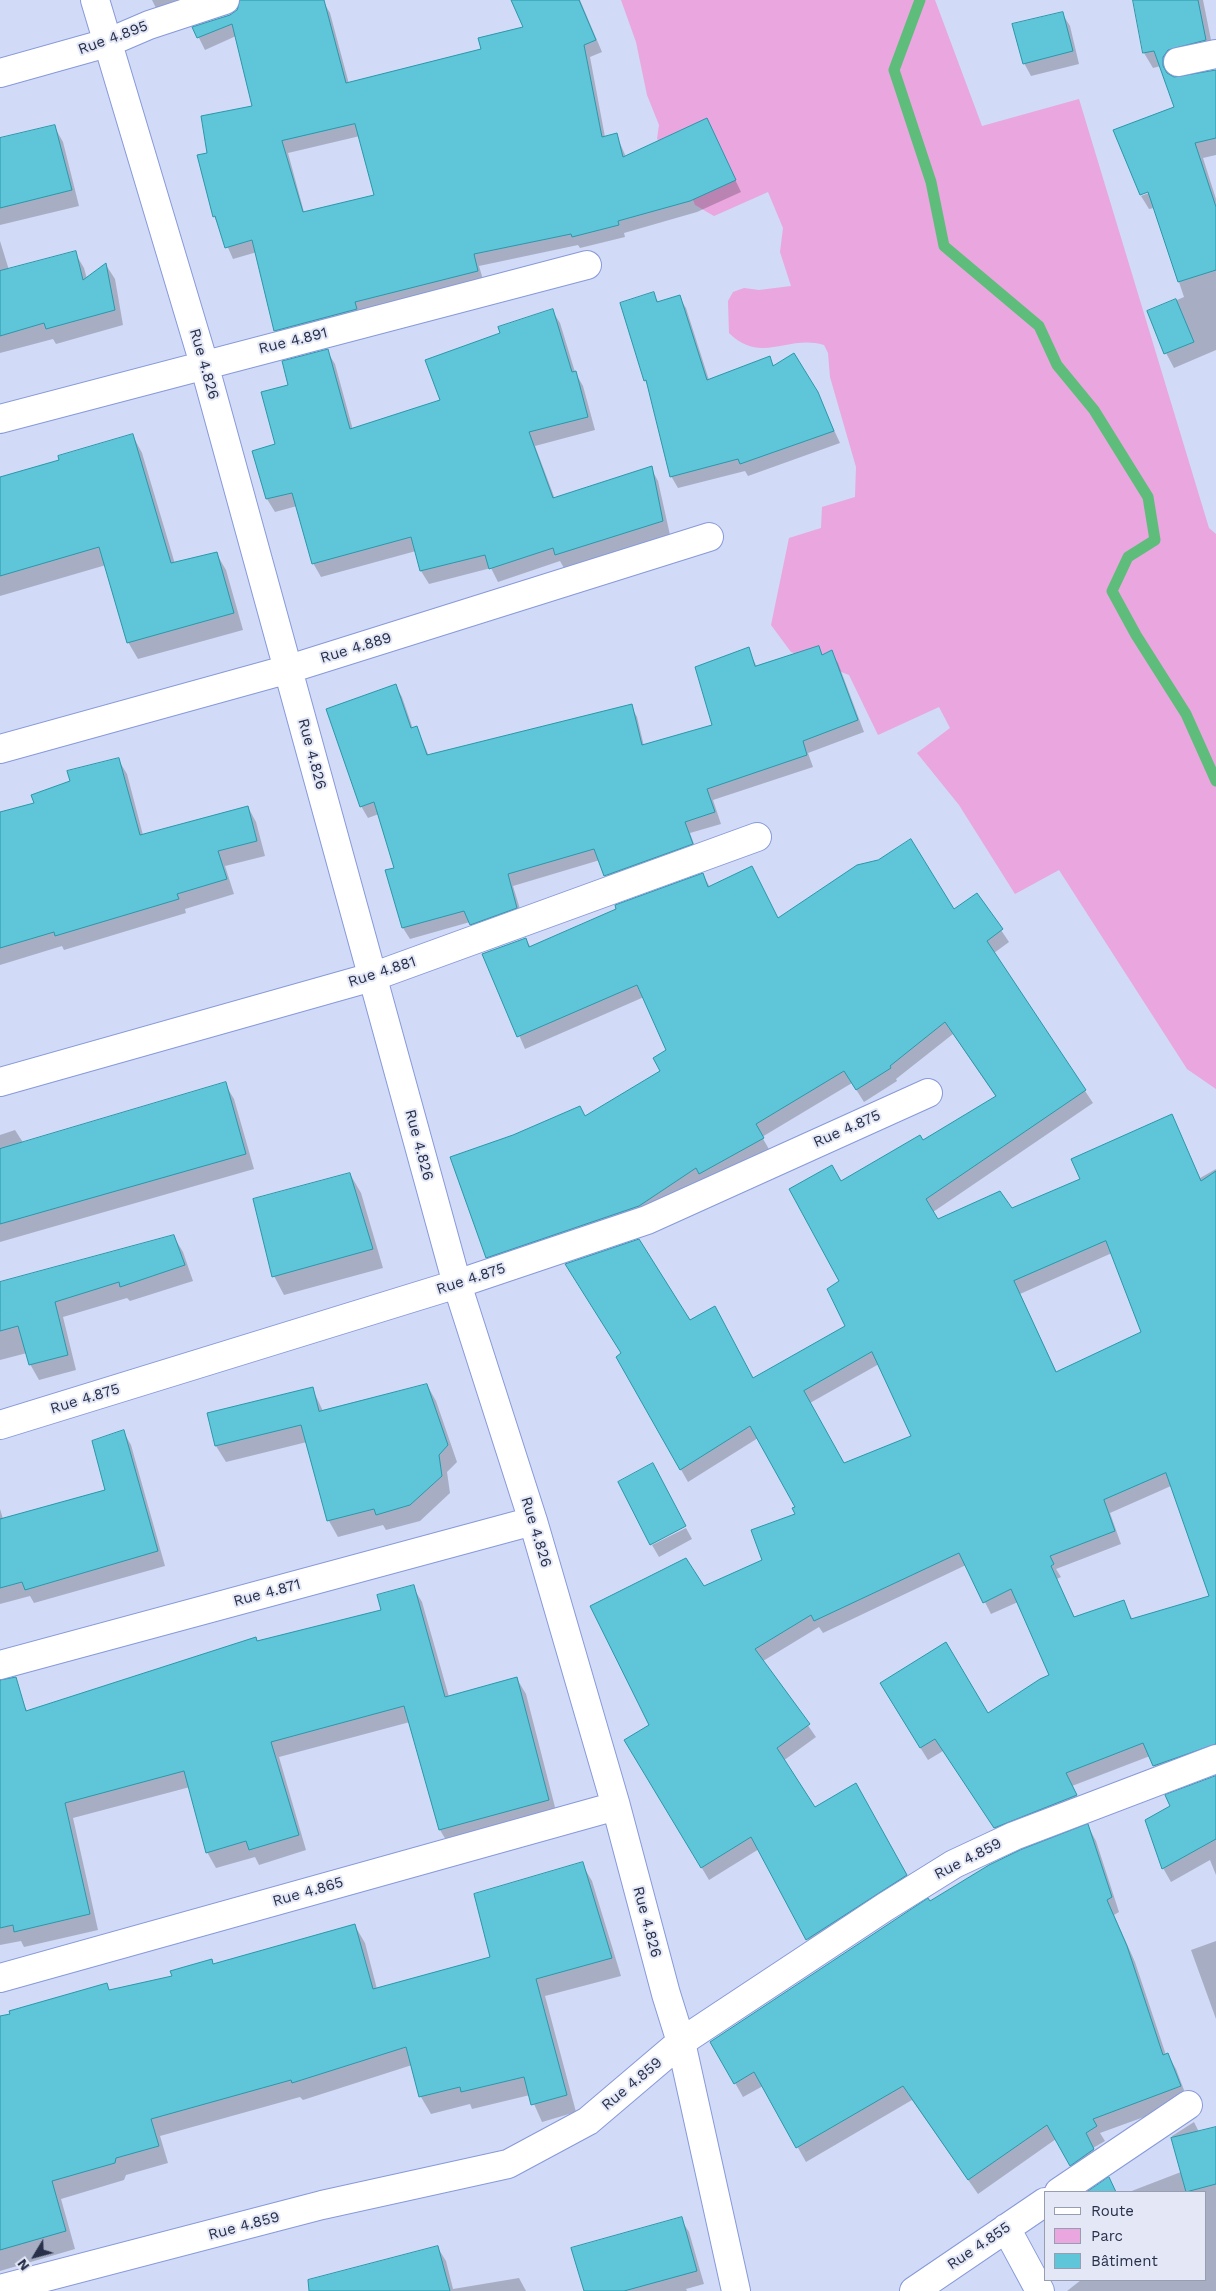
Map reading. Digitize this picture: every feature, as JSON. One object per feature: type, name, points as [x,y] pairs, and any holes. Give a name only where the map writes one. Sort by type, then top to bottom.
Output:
[{"type":"street","name":"Rue 4.826","points":[[95,0],[204,364],[457,1284],[533,1521],[616,1806],[666,1994],[681,2042],[736,2291]]},
{"type":"street","name":"Rue 4.895","points":[[0,73],[107,44],[149,25],[225,0]]},
{"type":"street","points":[[1178,62],[1216,54]]},
{"type":"street","name":"Rue 4.891","points":[[0,419],[587,265]]},
{"type":"street","name":"Rue 4.889","points":[[0,749],[289,669],[709,537]]},
{"type":"street","name":"Rue 4.881","points":[[0,1082],[372,977],[757,838]]},
{"type":"street","name":"Rue 4.875","points":[[0,1426],[457,1284],[647,1220],[928,1093]]},
{"type":"street","name":"Rue 4.871","points":[[0,1665],[533,1521]]},
{"type":"street","name":"Rue 4.859","points":[[0,2289],[322,2205],[508,2164],[588,2121],[681,2042],[885,1907],[954,1864],[1014,1836],[1216,1758]]},
{"type":"street","name":"Rue 4.865","points":[[0,1978],[616,1806]]},
{"type":"street","points":[[1060,2191],[1188,2104]]},
{"type":"street","name":"Rue 4.855","points":[[914,2291],[1044,2203]]},
{"type":"street","points":[[1006,2228],[1040,2291]]},
{"type":"green space","points":[[621,0],[935,0],[982,126],[1079,99],[1209,528],[1216,534],[1216,1089],[1187,1069],[1059,870],[1015,894],[959,805],[917,753],[950,728],[939,707],[878,735],[849,675],[791,652],[771,625],[789,538],[821,528],[822,507],[855,497],[856,467],[830,377],[828,353],[824,345],[798,343],[764,348],[752,347],[729,333],[728,301],[733,292],[744,288],[759,290],[791,286],[780,252],[783,228],[768,192],[714,216],[695,205],[673,150],[657,139],[659,125],[647,95],[636,42]]},
{"type":"building","points":[[240,0],[324,0],[346,83],[481,49],[478,38],[523,27],[511,0],[579,0],[596,40],[584,45],[602,137],[617,133],[623,157],[707,118],[736,180],[690,201],[618,221],[619,225],[572,237],[571,234],[474,254],[478,271],[355,302],[357,309],[274,331],[252,240],[225,248],[215,216],[213,217],[197,155],[207,153],[201,116],[252,106],[232,24],[197,38],[192,27],[230,15],[237,10]],"holes":[[[355,124],[374,195],[303,212],[282,141]]]},
{"type":"building","points":[[1133,0],[1198,0],[1206,40],[1168,50],[1163,57],[1163,66],[1167,73],[1174,77],[1216,70],[1216,138],[1195,143],[1216,207],[1216,270],[1178,282],[1148,192],[1140,195],[1113,130],[1174,107],[1154,51],[1143,53]]},
{"type":"building","points":[[1063,12],[1073,51],[1023,64],[1012,24]]},
{"type":"building","points":[[55,125],[72,190],[0,208],[0,138]]},
{"type":"building","points":[[76,251],[83,280],[106,263],[115,310],[46,329],[44,323],[0,336],[0,271]]},
{"type":"building","points":[[654,292],[657,302],[680,295],[707,380],[770,356],[773,366],[794,353],[818,392],[834,431],[740,464],[738,459],[670,477],[646,380],[644,381],[620,303]]},
{"type":"building","points":[[1176,299],[1194,342],[1164,354],[1147,311]]},
{"type":"building","points":[[553,309],[572,372],[576,371],[588,417],[529,432],[553,498],[652,466],[663,521],[555,555],[553,548],[489,569],[485,555],[420,571],[411,537],[312,564],[292,493],[266,499],[252,451],[275,444],[261,392],[288,385],[282,361],[328,349],[350,429],[440,400],[425,360],[500,333],[498,327]]},
{"type":"building","points":[[133,434],[171,563],[217,552],[234,613],[127,643],[99,547],[0,576],[0,477],[59,460],[58,456]]},
{"type":"building","points":[[819,646],[822,655],[832,650],[858,720],[803,741],[807,755],[707,789],[715,812],[685,822],[693,844],[604,876],[594,849],[508,874],[517,908],[470,925],[464,911],[402,928],[385,870],[394,868],[374,802],[360,807],[326,709],[396,684],[411,728],[417,726],[427,755],[632,704],[642,745],[712,725],[695,667],[749,647],[755,666]]},
{"type":"building","points":[[119,758],[140,835],[248,806],[257,841],[218,851],[227,879],[177,894],[179,899],[55,936],[54,932],[0,948],[0,812],[34,803],[31,795],[70,781],[67,771]]},
{"type":"building","points":[[911,839],[954,909],[977,893],[1003,929],[987,941],[1086,1090],[926,1199],[938,1219],[1000,1191],[1012,1208],[1080,1179],[1071,1159],[1172,1114],[1201,1181],[1216,1171],[1216,1744],[1153,1766],[1143,1743],[1066,1773],[1077,1795],[994,1828],[935,1739],[920,1748],[880,1683],[946,1642],[988,1713],[1049,1675],[1011,1589],[983,1603],[959,1553],[814,1621],[811,1615],[755,1649],[810,1724],[777,1748],[815,1807],[856,1783],[907,1875],[806,1940],[751,1837],[701,1868],[624,1740],[649,1725],[590,1606],[686,1558],[704,1586],[762,1560],[751,1530],[795,1514],[792,1508],[795,1507],[750,1426],[680,1470],[616,1357],[621,1353],[565,1264],[639,1239],[690,1320],[715,1306],[753,1378],[845,1326],[827,1289],[839,1281],[789,1189],[832,1165],[841,1181],[920,1135],[923,1140],[996,1096],[945,1022],[890,1066],[891,1068],[856,1090],[844,1071],[756,1124],[764,1138],[699,1174],[696,1168],[639,1206],[486,1258],[450,1157],[513,1135],[580,1106],[585,1116],[660,1071],[653,1058],[666,1050],[637,985],[517,1037],[482,954],[526,938],[529,947],[616,909],[615,905],[703,873],[708,887],[752,866],[778,918],[857,865],[878,860]],"holes":[[[1106,1241],[1141,1332],[1056,1372],[1014,1281]],[[872,1352],[911,1436],[844,1463],[804,1391]],[[1166,1473],[1209,1596],[1131,1619],[1124,1600],[1074,1617],[1051,1566],[1054,1564],[1050,1556],[1115,1531],[1104,1500]]]},
{"type":"building","points":[[226,1082],[246,1154],[0,1224],[0,1149]]},
{"type":"building","points":[[350,1173],[373,1249],[272,1277],[253,1199]]},
{"type":"building","points":[[174,1235],[185,1265],[120,1287],[119,1282],[55,1302],[68,1355],[29,1365],[18,1326],[0,1331],[0,1282]]},
{"type":"building","points":[[427,1384],[448,1445],[439,1455],[442,1476],[410,1505],[376,1515],[374,1509],[327,1521],[301,1425],[215,1446],[207,1413],[313,1387],[319,1411]]},
{"type":"building","points":[[124,1430],[158,1551],[25,1590],[22,1582],[0,1588],[0,1519],[105,1490],[92,1441]]},
{"type":"building","points":[[653,1463],[686,1526],[650,1545],[618,1482]]},
{"type":"building","points":[[414,1585],[445,1697],[517,1677],[549,1800],[439,1830],[404,1706],[271,1742],[299,1835],[249,1850],[246,1841],[206,1853],[184,1771],[65,1803],[90,1914],[14,1932],[13,1925],[0,1928],[0,1680],[16,1677],[26,1711],[256,1637],[257,1641],[381,1610],[377,1595]]},
{"type":"building","points":[[1216,1776],[1216,1839],[1162,1869],[1145,1820],[1170,1806],[1165,1795]]},
{"type":"building","points":[[1088,1824],[1112,1897],[1107,1900],[1127,1946],[1163,2055],[1168,2053],[1181,2086],[1093,2119],[1097,2126],[1086,2133],[1094,2149],[1070,2166],[1047,2125],[968,2180],[903,2086],[796,2148],[754,2072],[734,2084],[710,2042],[928,1898],[930,1901],[989,1865],[1020,1850]]},
{"type":"building","points":[[583,1862],[612,1958],[536,1979],[567,2095],[531,2105],[524,2077],[461,2092],[460,2087],[419,2097],[406,2047],[292,2083],[291,2080],[151,2119],[159,2146],[116,2158],[115,2163],[52,2181],[66,2231],[0,2250],[0,2016],[10,2014],[9,2011],[107,1983],[109,1990],[172,1976],[170,1971],[212,1959],[213,1964],[355,1924],[373,1989],[490,1957],[474,1894]]},
{"type":"building","points":[[1216,2127],[1216,2184],[1186,2191],[1171,2138]]},
{"type":"building","points":[[1109,2177],[1116,2191],[1088,2191]]},
{"type":"building","points":[[682,2217],[697,2271],[624,2291],[584,2291],[571,2248]]},
{"type":"building","points":[[438,2246],[450,2291],[309,2291],[308,2280]]},
{"type":"waterway","points":[[920,0],[894,70],[931,182],[944,246],[1039,326],[1057,365],[1094,410],[1148,497],[1155,540],[1128,557],[1112,591],[1136,635],[1186,714],[1216,781]]}]
